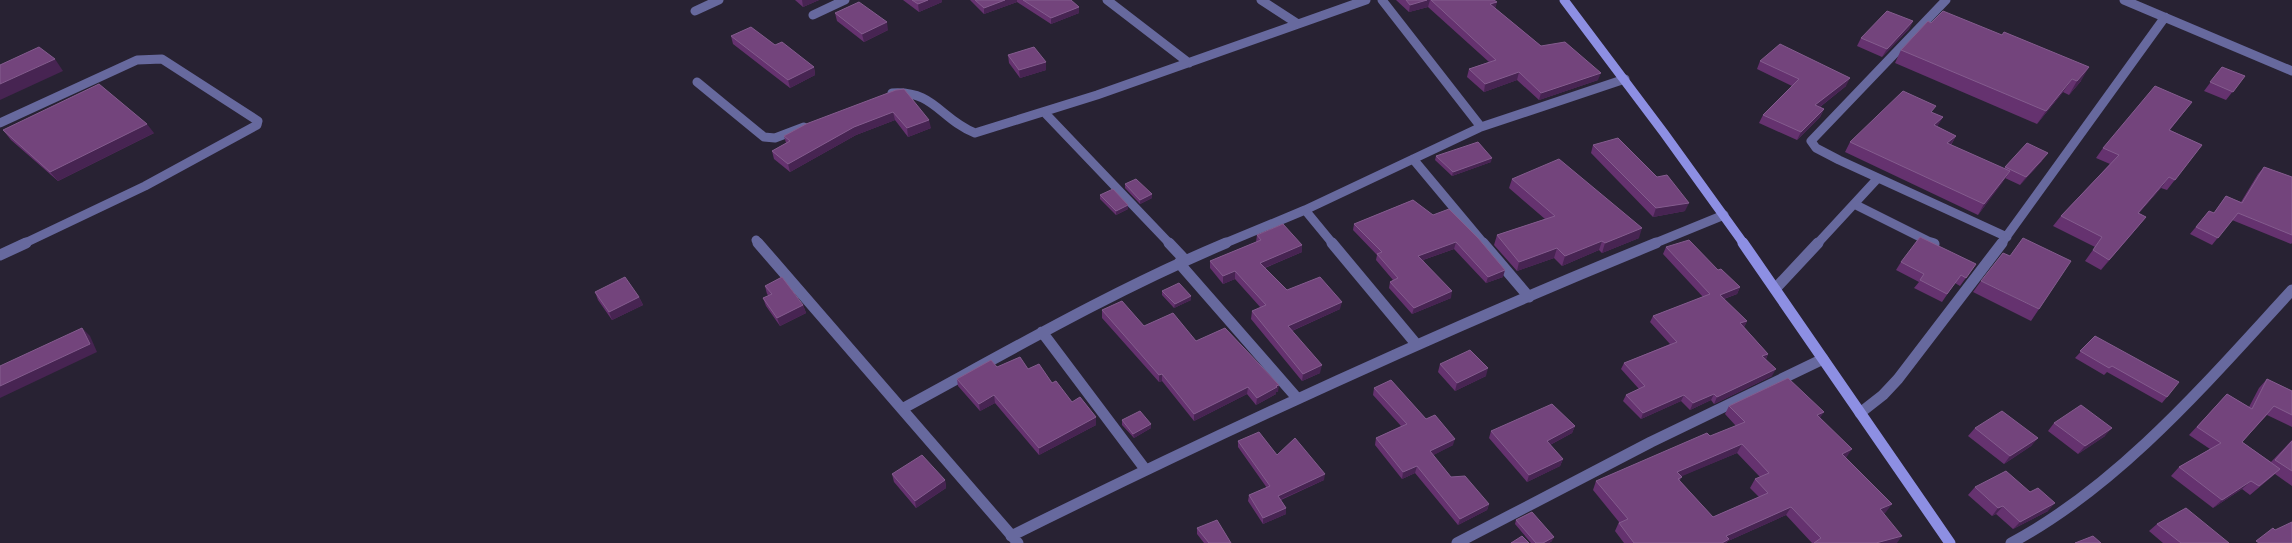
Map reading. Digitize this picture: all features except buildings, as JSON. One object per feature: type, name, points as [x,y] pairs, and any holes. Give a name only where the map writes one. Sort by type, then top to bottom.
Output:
[{"type":"street","points":[[695,10],[719,0]]},
{"type":"street","points":[[813,15],[845,0]]},
{"type":"street","points":[[1107,0],[1189,63]]},
{"type":"street","points":[[1261,0],[1298,24]]},
{"type":"street","points":[[884,96],[893,92],[917,92],[962,127],[975,132],[1044,112],[1366,0]]},
{"type":"street","points":[[1382,0],[1481,127]]},
{"type":"street","points":[[1564,0],[1626,79],[1724,215],[1950,543]]},
{"type":"street","points":[[1946,0],[1811,141],[1816,148],[2007,237]]},
{"type":"street","points":[[2124,0],[2292,71]]},
{"type":"street","points":[[1860,413],[1883,395],[1898,379],[1979,267],[2007,237],[2165,17]]},
{"type":"street","points":[[0,123],[137,60],[149,58],[162,59],[258,121],[257,126],[144,186],[0,256]]},
{"type":"street","points":[[902,408],[1042,332],[1182,262],[1305,210],[1481,127],[1626,79]]},
{"type":"street","points":[[697,82],[764,137],[775,138],[815,122]]},
{"type":"street","points":[[1044,112],[1182,262],[1297,398]]},
{"type":"street","points":[[1413,158],[1529,297]]},
{"type":"street","points":[[1775,288],[1878,178]]},
{"type":"street","points":[[1854,204],[1940,247]]},
{"type":"street","points":[[1305,210],[1416,345]]},
{"type":"street","points":[[756,240],[1015,539],[1145,469],[1297,398],[1416,345],[1724,215]]},
{"type":"street","points":[[2011,543],[2047,524],[2082,499],[2187,404],[2292,290]]},
{"type":"street","points":[[1042,332],[1145,469]]},
{"type":"street","points":[[1457,543],[1669,433],[1823,359]]}]
